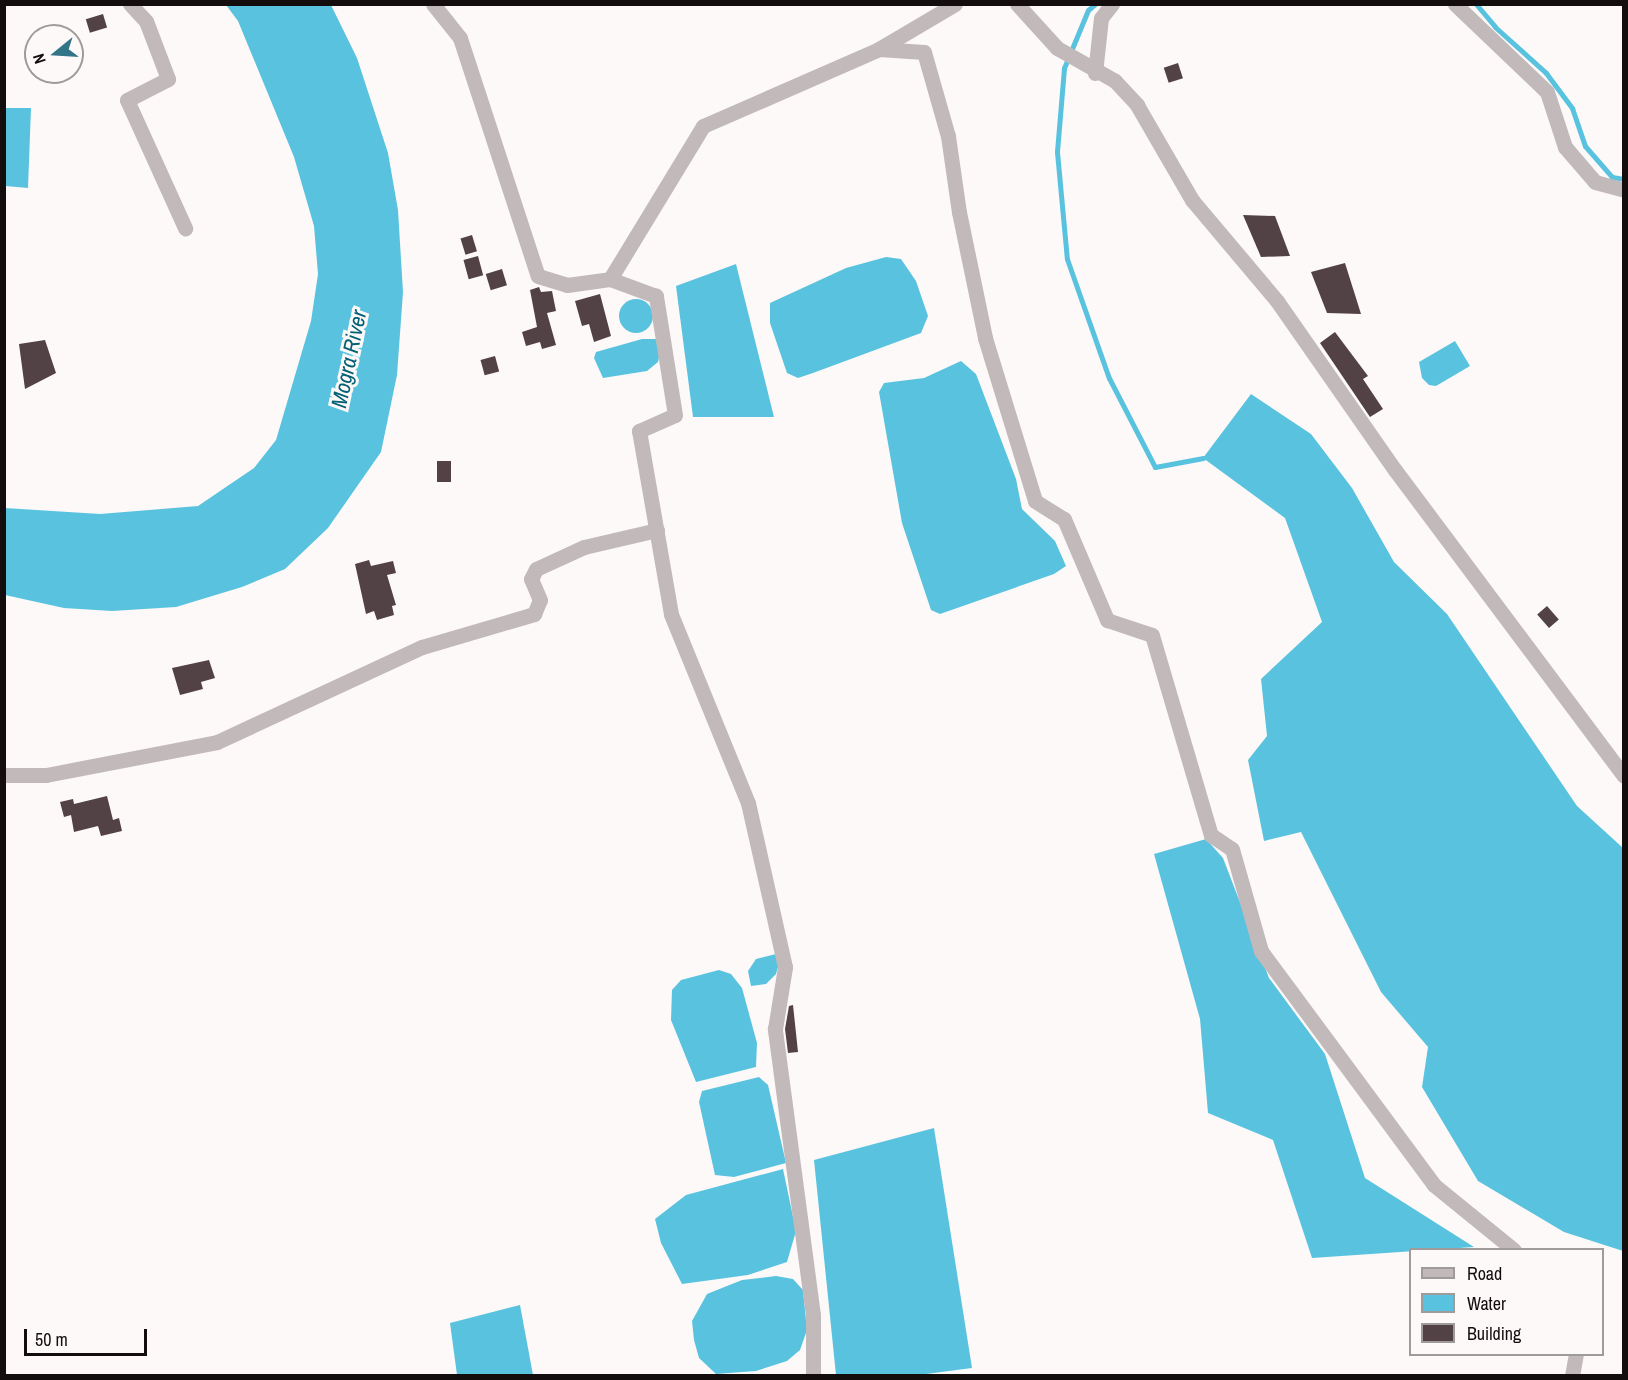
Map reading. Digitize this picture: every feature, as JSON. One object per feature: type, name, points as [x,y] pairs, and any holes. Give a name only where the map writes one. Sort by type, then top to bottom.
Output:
[{"type":"street","points":[[130,4],[146,21],[168,79],[127,100],[185,228]]},
{"type":"street","points":[[433,4],[460,38],[538,276],[567,285],[610,279],[656,296],[669,359],[675,415],[639,431],[671,614],[748,803],[785,967],[775,1029],[813,1316],[813,1376]]},
{"type":"street","points":[[610,279],[703,126],[879,50],[955,4]]},
{"type":"street","points":[[1017,4],[1057,48],[1095,73],[1115,81],[1137,105],[1192,200],[1277,302],[1395,470],[1623,776]]},
{"type":"street","points":[[1095,73],[1101,18],[1112,4]]},
{"type":"street","points":[[1455,4],[1548,92],[1565,147],[1595,182],[1623,190]]},
{"type":"street","points":[[879,50],[924,52],[948,136],[959,212],[985,338],[1035,501],[1064,519],[1107,620],[1152,635],[1211,835],[1232,849],[1261,951],[1434,1185],[1512,1248]]},
{"type":"street","points":[[4,775],[46,775],[217,742],[422,647],[534,614],[540,600],[531,579],[536,569],[584,547],[657,530]]},
{"type":"street","points":[[1572,1376],[1576,1356]]},
{"type":"water","name":"Mogra River","points":[[226,5],[331,5],[357,58],[388,153],[398,210],[403,292],[397,375],[381,452],[328,528],[285,569],[242,587],[176,607],[112,611],[64,608],[5,595],[5,508],[100,514],[198,506],[254,468],[276,440],[311,321],[318,274],[314,226],[294,157],[238,21]]},
{"type":"water","points":[[4,108],[31,108],[28,188],[5,186]]},
{"type":"water","points":[[886,257],[901,259],[916,281],[928,316],[921,333],[798,378],[787,373],[770,323],[770,303],[846,268]]},
{"type":"water","points":[[736,264],[774,417],[693,417],[676,286]]},
{"type":"water","points":[[636,299],[648,304],[653,316],[648,328],[636,333],[624,328],[619,316],[624,304]]},
{"type":"water","points":[[642,339],[657,339],[661,348],[658,362],[647,371],[603,378],[594,358],[596,352]]},
{"type":"water","points":[[1455,341],[1470,366],[1436,386],[1429,385],[1422,378],[1419,362]]},
{"type":"water","points":[[961,361],[976,374],[1016,479],[1022,509],[1055,541],[1066,566],[1054,574],[940,614],[931,610],[902,523],[879,392],[884,383],[924,378]]},
{"type":"water","points":[[1251,394],[1311,434],[1352,488],[1394,562],[1447,614],[1577,806],[1623,848],[1623,1251],[1564,1232],[1478,1181],[1422,1087],[1428,1047],[1381,992],[1301,832],[1264,841],[1248,760],[1267,736],[1261,679],[1322,622],[1285,518],[1203,458]]},
{"type":"water","points":[[1206,839],[1223,858],[1269,978],[1325,1054],[1365,1178],[1474,1247],[1409,1248],[1409,1251],[1312,1258],[1273,1140],[1208,1113],[1200,1019],[1154,854]]},
{"type":"water","points":[[776,954],[779,964],[776,974],[766,984],[751,986],[748,971],[756,959]]},
{"type":"water","points":[[719,970],[731,974],[742,988],[757,1043],[756,1067],[696,1082],[671,1020],[672,990],[681,980]]},
{"type":"water","points":[[759,1077],[768,1085],[786,1163],[734,1177],[715,1175],[699,1102],[702,1091]]},
{"type":"water","points":[[934,1128],[972,1368],[911,1376],[836,1375],[814,1160]]},
{"type":"water","points":[[783,1169],[796,1231],[787,1262],[748,1275],[682,1284],[661,1243],[655,1219],[686,1195]]},
{"type":"water","points":[[776,1276],[793,1279],[803,1290],[807,1330],[800,1350],[787,1361],[756,1371],[716,1374],[699,1358],[694,1340],[692,1321],[707,1294],[742,1280]]},
{"type":"water","points":[[520,1305],[533,1375],[457,1375],[450,1323]]},
{"type":"building","points":[[103,14],[107,27],[90,33],[86,19]]},
{"type":"building","points":[[1178,63],[1183,78],[1169,83],[1164,68]]},
{"type":"building","points":[[1243,215],[1275,216],[1290,256],[1261,257]]},
{"type":"building","points":[[472,235],[477,251],[465,255],[461,239]]},
{"type":"building","points":[[478,256],[483,275],[469,279],[464,260]]},
{"type":"building","points":[[1345,263],[1361,314],[1327,313],[1311,272]]},
{"type":"building","points":[[502,269],[507,285],[491,290],[486,274]]},
{"type":"building","points":[[539,287],[541,292],[552,291],[556,311],[547,313],[556,345],[542,349],[540,342],[526,346],[522,332],[537,327],[530,290]]},
{"type":"building","points":[[600,294],[611,336],[594,342],[589,324],[582,326],[575,301]]},
{"type":"building","points":[[1335,332],[1368,376],[1363,379],[1383,409],[1370,417],[1320,343]]},
{"type":"building","points":[[45,340],[56,373],[25,389],[19,344]]},
{"type":"building","points":[[495,356],[499,371],[485,375],[481,360]]},
{"type":"building","points":[[437,461],[451,461],[451,482],[437,482]]},
{"type":"building","points":[[369,560],[371,566],[393,561],[396,573],[387,575],[396,605],[392,606],[394,615],[377,620],[374,611],[366,614],[355,564]]},
{"type":"building","points":[[1547,606],[1559,620],[1549,628],[1537,615]]},
{"type":"building","points":[[209,660],[215,678],[201,682],[203,689],[180,695],[172,668]]},
{"type":"building","points":[[107,796],[113,820],[119,818],[122,831],[101,836],[98,826],[74,832],[71,815],[64,817],[60,802],[73,799],[74,804]]},
{"type":"building","points":[[793,1005],[798,1052],[788,1053],[785,1029],[789,1006]]},
{"type":"waterway","points":[[1095,4],[1088,10],[1064,68],[1057,152],[1067,259],[1109,378],[1155,467],[1203,458]]},
{"type":"waterway","points":[[1476,4],[1495,27],[1546,73],[1572,108],[1585,146],[1612,177],[1624,179]]}]
